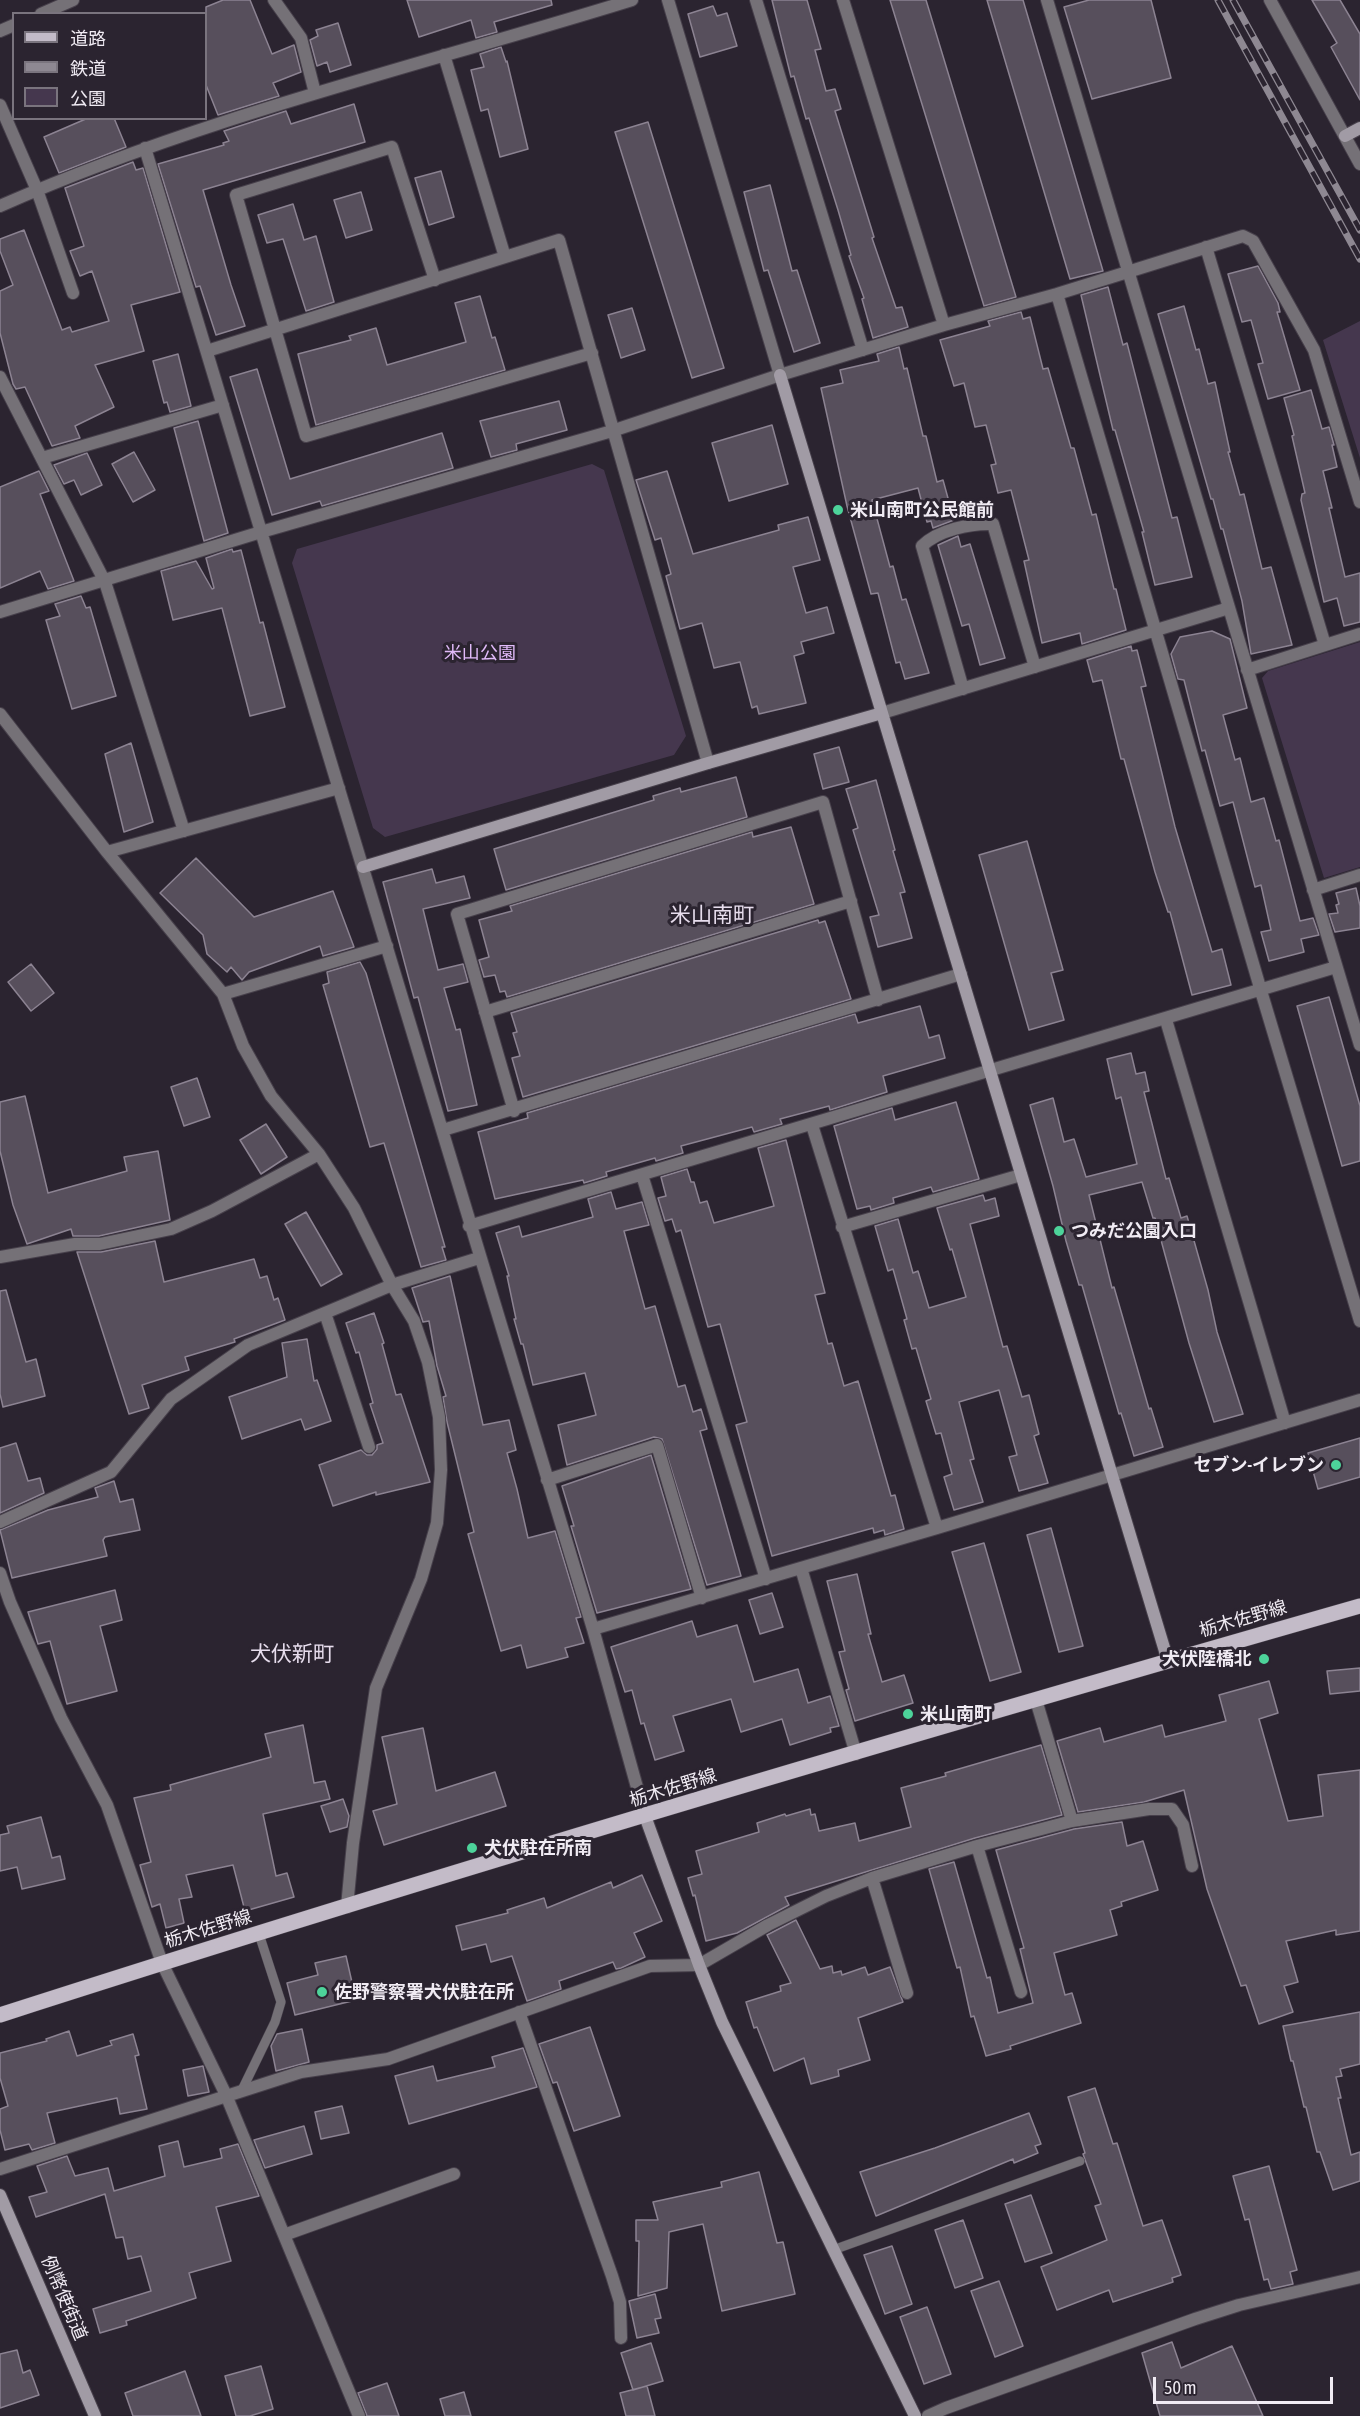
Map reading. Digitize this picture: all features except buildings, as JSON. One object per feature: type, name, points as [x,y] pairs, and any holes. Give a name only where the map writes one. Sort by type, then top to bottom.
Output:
[{"type":"main road","name":"栃木佐野線","points":[[0,2015],[162,1963],[645,1816],[1360,1606]]},
{"type":"street","points":[[46,12],[73,0]]},
{"type":"street","points":[[274,0],[301,38],[315,93]]},
{"type":"street","points":[[0,206],[145,147],[615,2],[632,0]]},
{"type":"street","points":[[668,0],[1168,1661]]},
{"type":"street","points":[[756,0],[863,350]]},
{"type":"street","points":[[843,0],[944,325]]},
{"type":"street","points":[[1047,0],[1360,1045]]},
{"type":"street","points":[[1270,0],[1360,164]]},
{"type":"street","points":[[444,55],[505,257]]},
{"type":"street","points":[[0,105],[37,190],[73,293]]},
{"type":"street","points":[[1345,136],[1360,128]]},
{"type":"street","points":[[145,147],[443,1130],[469,1226],[593,1629],[645,1816],[722,2022],[915,2416]]},
{"type":"street","points":[[435,280],[392,147],[236,195],[306,436],[591,353]]},
{"type":"street","points":[[0,612],[105,582],[261,532],[612,430],[780,375],[944,325],[1057,294],[1243,236],[1253,241],[1314,350],[1360,502]]},
{"type":"street","points":[[207,351],[559,240],[708,763]]},
{"type":"street","points":[[1206,247],[1325,645]]},
{"type":"street","points":[[1057,294],[1360,1321]]},
{"type":"street","points":[[0,377],[105,582],[184,831]]},
{"type":"street","points":[[42,458],[223,405]]},
{"type":"street","points":[[963,689],[922,546],[930,538],[978,523],[993,524],[1035,667]]},
{"type":"street","points":[[363,867],[1229,608]]},
{"type":"street","points":[[1248,670],[1360,634]]},
{"type":"street","points":[[0,714],[107,852],[223,994],[243,1046],[271,1096],[319,1155],[354,1208],[392,1285],[414,1321],[428,1362],[439,1417],[441,1470],[436,1523],[421,1579],[376,1688],[353,1842],[347,1907]]},
{"type":"street","points":[[107,852],[339,788]]},
{"type":"street","points":[[514,1111],[457,914],[823,802],[878,1000]]},
{"type":"street","points":[[1313,890],[1360,875]]},
{"type":"street","points":[[485,1012],[851,901]]},
{"type":"street","points":[[223,994],[387,946]]},
{"type":"street","points":[[469,1226],[812,1125],[990,1069],[1166,1020],[1336,967]]},
{"type":"street","points":[[443,1130],[514,1111],[961,974]]},
{"type":"street","points":[[1166,1020],[1285,1423]]},
{"type":"street","points":[[812,1125],[937,1528]]},
{"type":"street","points":[[0,1257],[75,1244],[100,1244],[171,1229],[212,1211],[319,1155]]},
{"type":"street","points":[[642,1175],[766,1579]]},
{"type":"street","points":[[842,1227],[1021,1175]]},
{"type":"street","points":[[0,1522],[111,1473],[171,1399],[248,1345],[392,1285],[479,1258]]},
{"type":"street","points":[[325,1313],[369,1447]]},
{"type":"street","points":[[593,1629],[1360,1400]]},
{"type":"street","points":[[547,1480],[657,1445],[702,1598]]},
{"type":"street","points":[[801,1568],[856,1754]]},
{"type":"street","points":[[0,1573],[10,1602],[61,1718],[116,1827],[162,1963],[226,2095],[360,2416]]},
{"type":"street","points":[[1036,1700],[1072,1821]]},
{"type":"street","points":[[0,2169],[301,2072],[388,2059],[465,2034],[519,2012],[650,1966],[699,1965],[768,1925],[826,1896],[872,1878],[977,1846],[1072,1821],[1149,1809],[1172,1809],[1183,1825],[1192,1866]]},
{"type":"street","points":[[977,1846],[1021,1992]]},
{"type":"street","points":[[872,1878],[907,1993]]},
{"type":"street","points":[[519,2012],[612,2276],[620,2302],[621,2337]]},
{"type":"street","points":[[284,2235],[454,2174]]},
{"type":"street","name":"例幣使街道","points":[[0,2195],[95,2416]]},
{"type":"street","points":[[928,2416],[1195,2319],[1239,2305],[1360,2277]]},
{"type":"lane","points":[[242,2090],[275,2022],[281,2002],[259,1934]]},
{"type":"lane","points":[[833,2250],[1080,2161]]},
{"type":"green space","points":[[1360,321],[1360,458],[1323,340]]},
{"type":"green space","name":"米山公園","points":[[592,464],[604,470],[686,736],[674,755],[385,837],[373,828],[292,563],[297,549]]},
{"type":"green space","points":[[1360,642],[1360,867],[1324,878],[1262,678],[1268,671]]},
{"type":"railway","points":[[1218,0],[1360,259]]},
{"type":"railway","points":[[1233,0],[1360,230]]},
{"type":"place","name":"米山南町公民館前","points":[[838,510]]},
{"type":"place","name":"つみだ公園入口","points":[[1059,1231]]},
{"type":"place","name":"セブン-イレブン","points":[[1336,1465]]},
{"type":"place","name":"犬伏陸橋北","points":[[1264,1659]]},
{"type":"place","name":"米山南町","points":[[908,1714]]},
{"type":"place","name":"犬伏駐在所南","points":[[472,1848]]},
{"type":"place","name":"佐野警察署犬伏駐在所","points":[[322,1992]]},
{"type":"district","name":"米山南町","points":[[712,915]]},
{"type":"district","name":"犬伏新町","points":[[292,1654]]}]
